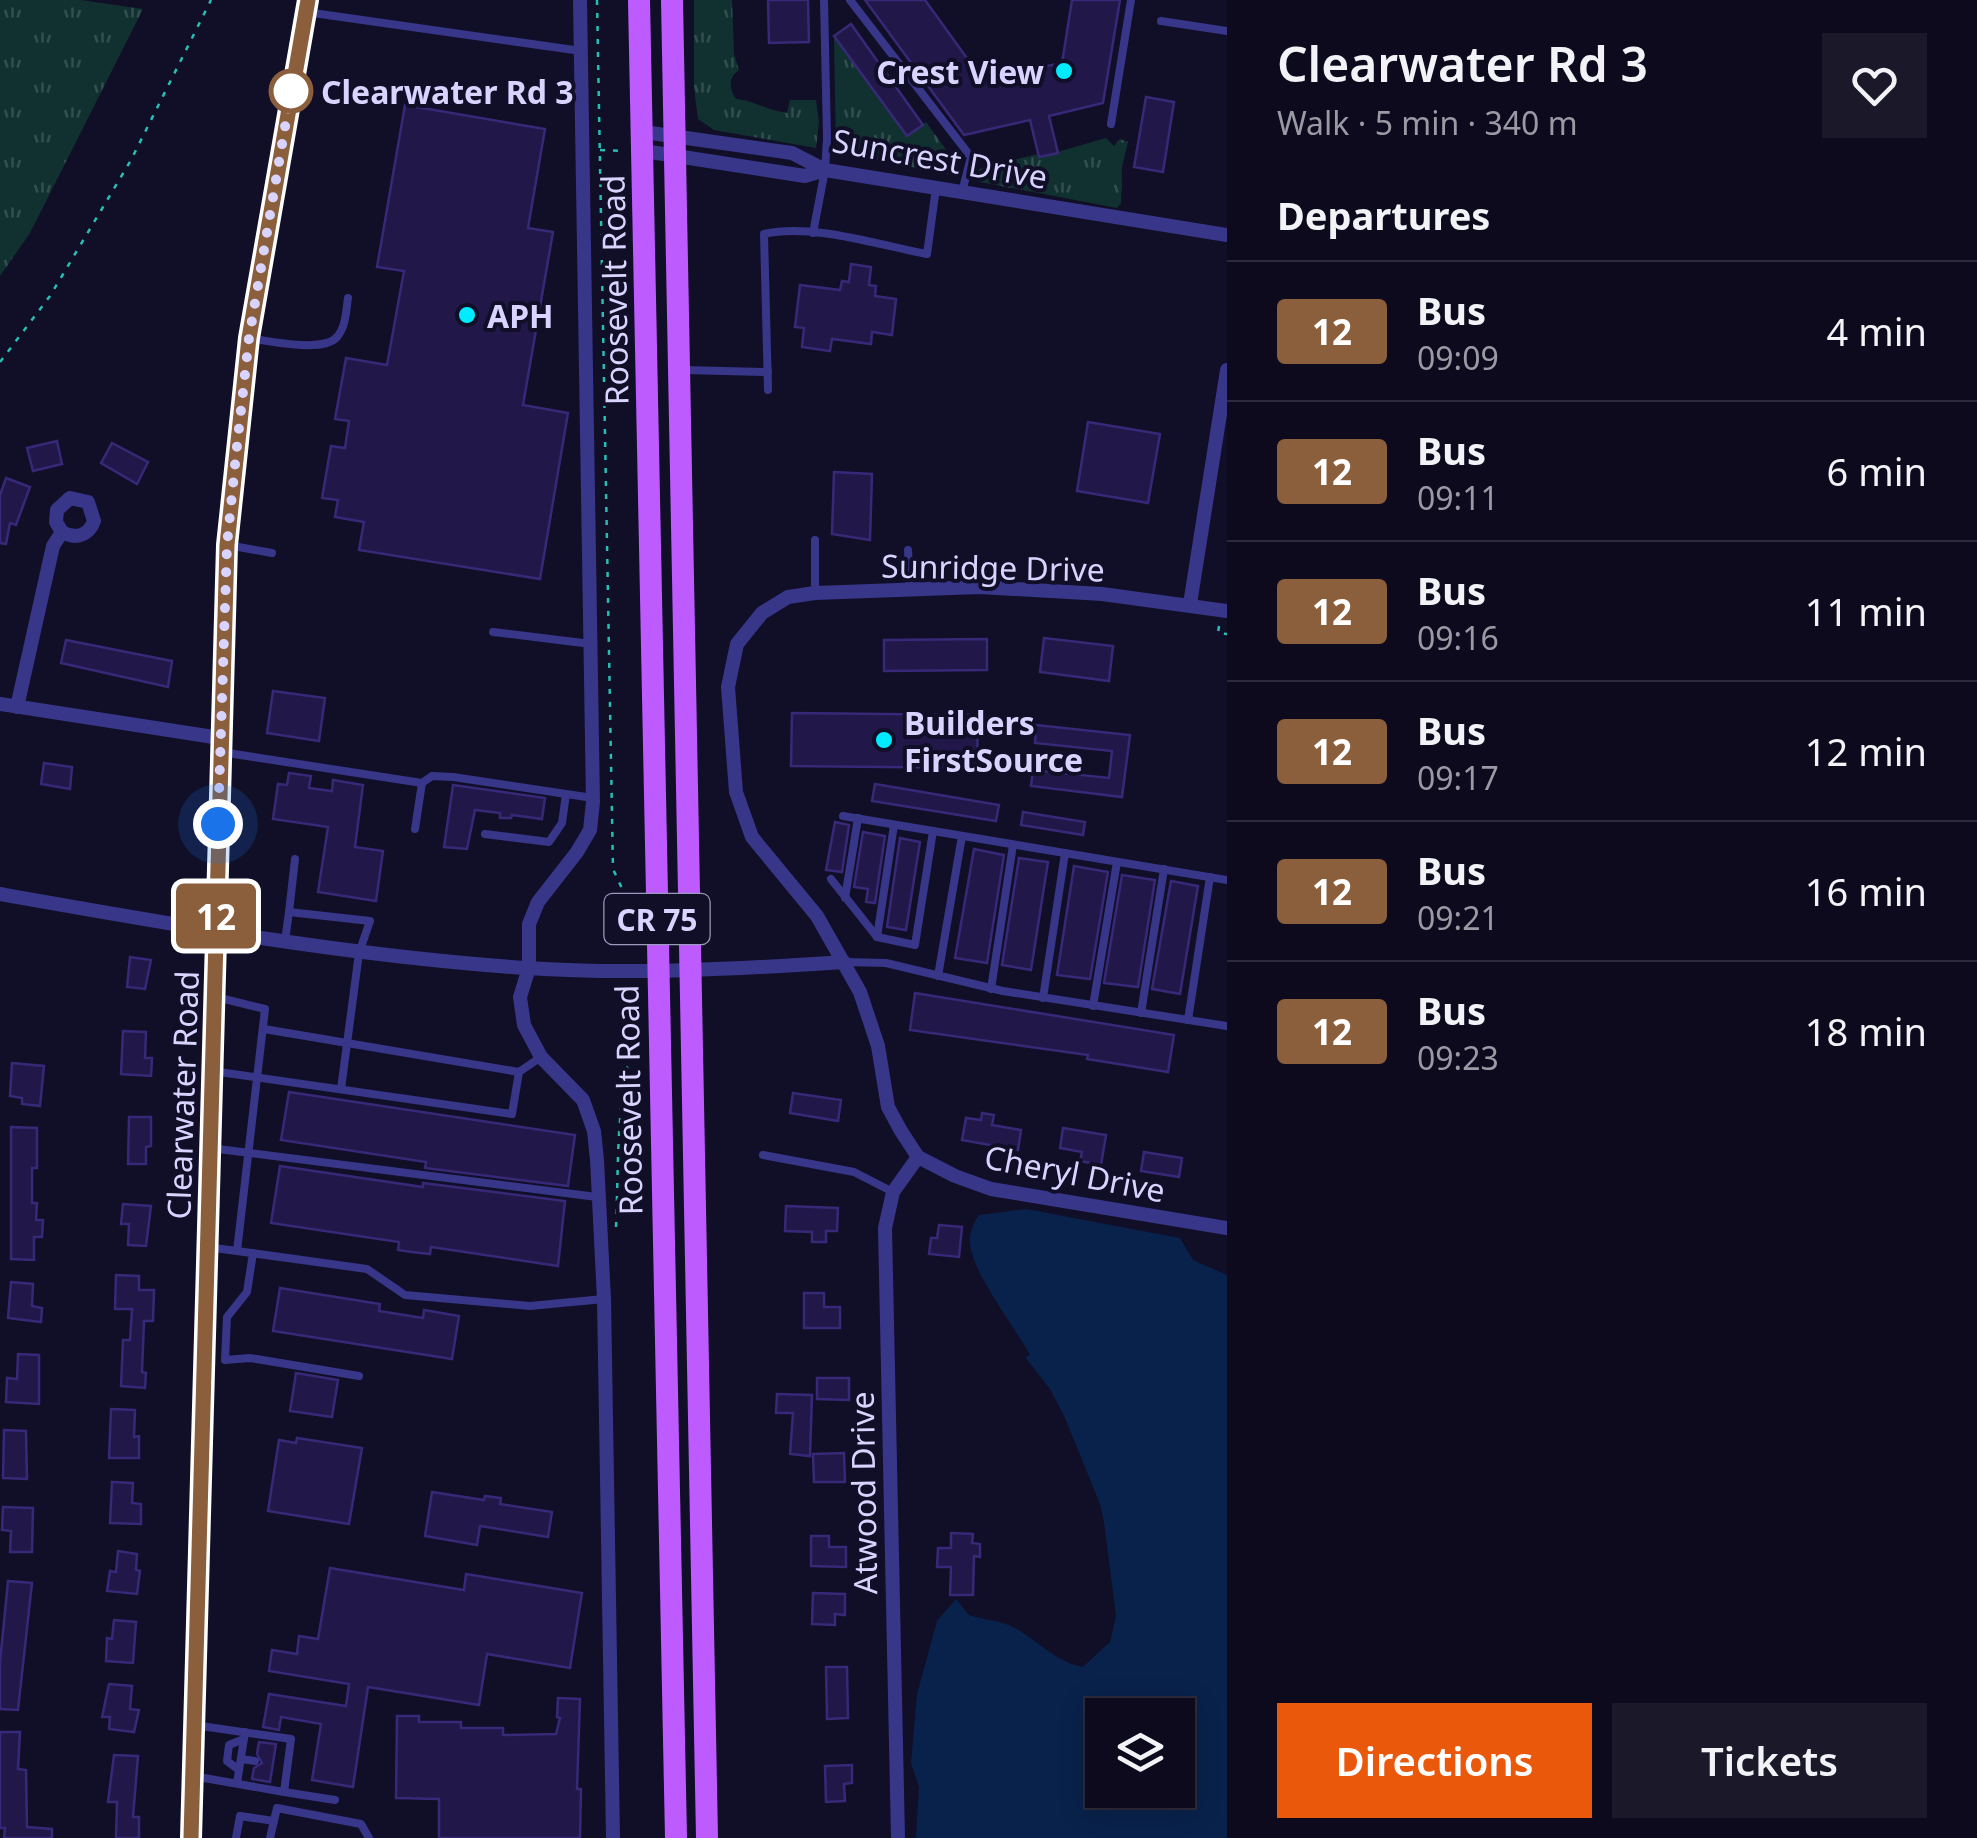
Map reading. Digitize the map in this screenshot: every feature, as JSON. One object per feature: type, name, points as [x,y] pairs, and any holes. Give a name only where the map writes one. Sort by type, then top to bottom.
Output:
[{"type":"main road","name":"Roosevelt Road","points":[[639,0],[676,1838]]},
{"type":"main road","name":"Roosevelt Road","points":[[672,0],[707,1838]]},
{"type":"street","points":[[580,0],[593,798],[590,830],[534,913],[529,968],[520,997],[524,1025],[541,1058],[584,1100],[594,1130],[604,1300],[614,1838]]},
{"type":"street","name":"Clearwater Road","points":[[191,1838],[227,545],[249,338],[307,6]]},
{"type":"street","points":[[644,142],[675,148]]},
{"type":"street","name":"Suncrest Drive","points":[[675,148],[805,176],[825,170],[1227,235]]},
{"type":"street","points":[[1190,604],[1227,370]]},
{"type":"street","points":[[18,707],[53,546],[62,532]]},
{"type":"street","name":"Sunridge Drive","points":[[844,962],[817,916],[752,837],[736,792],[728,687],[737,644],[762,613],[788,597],[815,593],[998,588],[1102,594],[1227,611]]},
{"type":"street","points":[[0,704],[220,745]]},
{"type":"street","points":[[0,894],[359,953],[529,968],[691,972],[844,962],[860,992],[878,1046],[888,1108],[918,1157]]},
{"type":"street","name":"Atwood Drive","points":[[898,1838],[885,1228],[893,1192],[918,1157]]},
{"type":"street","name":"Cheryl Drive","points":[[918,1157],[991,1189],[1227,1228]]},
{"type":"lane","points":[[813,233],[825,170],[824,0]]},
{"type":"lane","points":[[850,0],[970,157],[962,192]]},
{"type":"lane","points":[[1111,124],[1130,0]]},
{"type":"lane","points":[[307,6],[580,51]]},
{"type":"lane","points":[[1161,21],[1227,31]]},
{"type":"lane","points":[[768,390],[764,234],[780,230],[813,233],[927,254],[936,188]]},
{"type":"lane","points":[[249,338],[286,344],[330,342],[340,335],[348,298]]},
{"type":"lane","points":[[680,370],[768,372]]},
{"type":"lane","points":[[814,540],[815,593]]},
{"type":"lane","points":[[227,545],[272,553]]},
{"type":"lane","points":[[908,550],[910,591]]},
{"type":"lane","points":[[493,632],[590,644]]},
{"type":"lane","points":[[220,745],[422,783],[432,776],[453,776],[593,798]]},
{"type":"lane","points":[[415,830],[422,783]]},
{"type":"lane","points":[[485,834],[549,842],[562,823],[566,794]]},
{"type":"lane","points":[[843,816],[1227,880]]},
{"type":"lane","points":[[845,898],[858,818]]},
{"type":"lane","points":[[877,937],[894,825]]},
{"type":"lane","points":[[831,879],[877,937],[914,945],[932,831]]},
{"type":"lane","points":[[938,976],[962,836]]},
{"type":"lane","points":[[991,989],[1013,844]]},
{"type":"lane","points":[[1043,998],[1065,853]]},
{"type":"lane","points":[[285,940],[296,859]]},
{"type":"lane","points":[[1093,1006],[1117,862]]},
{"type":"lane","points":[[1141,1013],[1164,870]]},
{"type":"lane","points":[[1188,1020],[1210,877]]},
{"type":"lane","points":[[288,912],[370,920],[359,953],[341,1090]]},
{"type":"lane","points":[[844,962],[886,963],[991,989],[1227,1026]]},
{"type":"lane","points":[[214,997],[266,1009],[237,1252]]},
{"type":"lane","points":[[264,1029],[519,1072],[541,1058]]},
{"type":"lane","points":[[212,1072],[512,1114],[519,1072]]},
{"type":"lane","points":[[210,1148],[597,1197]]},
{"type":"lane","points":[[763,1155],[854,1172],[893,1192]]},
{"type":"lane","points":[[207,1247],[366,1270],[405,1294],[530,1306],[604,1300]]},
{"type":"lane","points":[[226,1360],[227,1317],[246,1292],[253,1253]]},
{"type":"lane","points":[[204,1358],[250,1358],[358,1376]]},
{"type":"lane","points":[[194,1725],[244,1736],[291,1739],[284,1792]]},
{"type":"lane","points":[[237,1782],[244,1736]]},
{"type":"lane","points":[[239,1770],[227,1761],[229,1745],[244,1736]]},
{"type":"lane","points":[[240,1758],[256,1762]]},
{"type":"lane","points":[[273,1765],[287,1768]]},
{"type":"lane","points":[[193,1776],[335,1800]]},
{"type":"lane","points":[[270,1838],[277,1808],[362,1824],[369,1838]]},
{"type":"lane","points":[[236,1838],[240,1816],[274,1820]]},
{"type":"path","points":[[0,362],[50,296],[131,160],[211,0]]},
{"type":"path","points":[[597,0],[614,868],[639,924]]},
{"type":"green space","points":[[0,0],[81,0],[143,9],[30,233],[0,276]]},
{"type":"green space","points":[[694,0],[732,0],[734,54],[739,70],[731,83],[736,99],[787,113],[790,100],[816,100],[816,148],[714,130],[698,119]]},
{"type":"green space","points":[[834,36],[906,136],[926,122],[958,166],[956,176],[836,152]]},
{"type":"green space","points":[[1106,138],[1114,146],[1120,139],[1128,142],[1122,167],[1121,203],[1117,208],[975,181],[977,171],[983,167],[1038,154],[1040,157]]},
{"type":"water","points":[[1026,1209],[1180,1238],[1193,1260],[1227,1275],[1227,1838],[916,1838],[919,1787],[911,1763],[917,1694],[937,1621],[956,1599],[969,1615],[1009,1625],[1056,1656],[1083,1667],[1110,1642],[1116,1616],[1100,1504],[1065,1418],[1050,1389],[1025,1357],[1030,1355],[979,1270],[970,1240],[979,1215]]},
{"type":"building","points":[[768,0],[808,0],[809,42],[769,43]]},
{"type":"building","name":"Crest View","points":[[865,0],[925,0],[982,79],[1062,63],[1072,0],[1120,0],[1103,103],[1049,116],[1058,153],[1039,157],[1030,120],[964,135]]},
{"type":"building","points":[[851,24],[923,125],[907,136],[834,36]]},
{"type":"building","points":[[1146,97],[1174,102],[1163,172],[1134,167]]},
{"type":"building","name":"APH","points":[[405,105],[545,129],[528,228],[553,232],[523,405],[568,413],[540,579],[359,550],[364,522],[335,517],[338,500],[322,498],[331,446],[345,448],[349,421],[335,419],[346,358],[387,365],[404,271],[377,267]]},
{"type":"building","points":[[851,264],[871,267],[869,285],[876,286],[875,296],[896,299],[892,335],[872,332],[871,344],[832,339],[830,351],[802,347],[804,328],[795,327],[800,285],[840,290],[842,281],[849,282]]},
{"type":"building","points":[[1088,422],[1160,434],[1148,503],[1077,491]]},
{"type":"building","points":[[57,441],[62,464],[33,471],[27,448]]},
{"type":"building","points":[[112,443],[148,462],[137,484],[101,463]]},
{"type":"building","points":[[834,472],[872,474],[870,540],[832,534]]},
{"type":"building","points":[[6,478],[30,487],[16,525],[10,523],[6,544],[0,543],[0,495]]},
{"type":"building","points":[[1044,638],[1113,646],[1109,681],[1040,672]]},
{"type":"building","points":[[987,639],[987,670],[884,671],[884,640]]},
{"type":"building","points":[[66,640],[172,661],[168,687],[61,663]]},
{"type":"building","points":[[273,691],[325,698],[319,741],[267,733]]},
{"type":"building","name":"Builders FirstSource","points":[[792,713],[978,715],[977,768],[791,766]]},
{"type":"building","points":[[1036,725],[1130,735],[1122,797],[1031,786],[1033,770],[1109,778],[1112,751],[1035,743]]},
{"type":"building","points":[[44,763],[72,767],[70,789],[41,784]]},
{"type":"building","points":[[289,773],[311,776],[309,788],[332,791],[333,780],[363,785],[355,847],[383,851],[376,901],[318,892],[328,827],[273,819],[278,784],[287,785]]},
{"type":"building","points":[[875,784],[999,805],[996,821],[872,801]]},
{"type":"building","points":[[453,785],[545,798],[542,819],[512,815],[500,818],[500,813],[475,810],[467,849],[444,847]]},
{"type":"building","points":[[1023,812],[1085,822],[1083,835],[1021,825]]},
{"type":"building","points":[[835,822],[849,825],[842,872],[826,870]]},
{"type":"building","points":[[863,832],[885,836],[875,903],[866,902],[868,889],[854,887]]},
{"type":"building","points":[[900,838],[920,842],[906,930],[887,927]]},
{"type":"building","points":[[974,849],[1004,855],[987,963],[955,958]]},
{"type":"building","points":[[1019,858],[1048,862],[1031,970],[1002,965]]},
{"type":"building","points":[[1074,866],[1108,872],[1090,979],[1057,975]]},
{"type":"building","points":[[1122,875],[1155,880],[1138,987],[1104,983]]},
{"type":"building","points":[[1171,881],[1198,886],[1180,994],[1152,989]]},
{"type":"building","points":[[130,957],[151,960],[145,989],[127,987]]},
{"type":"building","points":[[915,993],[1174,1035],[1168,1072],[1087,1059],[1088,1055],[910,1030]]},
{"type":"building","points":[[123,1031],[146,1032],[145,1058],[152,1058],[151,1076],[121,1074]]},
{"type":"building","points":[[12,1063],[44,1066],[40,1106],[22,1104],[22,1098],[10,1096]]},
{"type":"building","points":[[289,1092],[575,1135],[568,1186],[425,1168],[426,1162],[281,1140]]},
{"type":"building","points":[[793,1093],[841,1100],[838,1121],[790,1113]]},
{"type":"building","points":[[982,1113],[994,1115],[992,1125],[1021,1130],[1018,1150],[962,1140],[966,1118],[981,1120]]},
{"type":"building","points":[[129,1117],[151,1117],[151,1146],[146,1147],[146,1164],[128,1164]]},
{"type":"building","points":[[11,1127],[37,1128],[32,1203],[37,1203],[36,1220],[43,1220],[42,1237],[34,1237],[34,1260],[11,1259]]},
{"type":"building","points":[[1063,1128],[1106,1135],[1101,1165],[1080,1161],[1082,1152],[1060,1148]]},
{"type":"building","points":[[1144,1152],[1182,1158],[1179,1177],[1141,1171]]},
{"type":"building","points":[[280,1166],[423,1187],[423,1183],[565,1201],[558,1266],[431,1247],[430,1254],[398,1250],[399,1242],[271,1223]]},
{"type":"building","points":[[123,1204],[151,1206],[146,1246],[128,1245],[129,1224],[121,1224]]},
{"type":"building","points":[[786,1206],[838,1208],[837,1231],[826,1231],[826,1242],[812,1242],[812,1232],[785,1231]]},
{"type":"building","points":[[939,1225],[962,1227],[959,1257],[929,1254],[931,1238],[937,1238]]},
{"type":"building","points":[[116,1275],[139,1276],[139,1290],[154,1290],[153,1321],[144,1321],[145,1388],[121,1386],[123,1340],[130,1340],[132,1309],[115,1309]]},
{"type":"building","points":[[11,1282],[33,1284],[32,1306],[42,1308],[41,1322],[8,1318]]},
{"type":"building","points":[[280,1288],[380,1304],[379,1311],[423,1318],[424,1310],[459,1316],[452,1359],[273,1331]]},
{"type":"building","points":[[804,1293],[824,1293],[824,1307],[840,1307],[840,1328],[804,1328]]},
{"type":"building","points":[[18,1354],[39,1355],[39,1404],[6,1402],[7,1378],[17,1379]]},
{"type":"building","points":[[296,1373],[338,1380],[332,1417],[290,1411]]},
{"type":"building","points":[[817,1378],[849,1378],[849,1400],[817,1399]]},
{"type":"building","points":[[777,1394],[812,1395],[810,1456],[790,1454],[793,1413],[776,1413]]},
{"type":"building","points":[[111,1409],[135,1410],[134,1437],[139,1436],[139,1458],[109,1458]]},
{"type":"building","points":[[4,1430],[26,1431],[27,1479],[3,1478]]},
{"type":"building","points":[[297,1438],[362,1448],[349,1524],[268,1511],[279,1440],[296,1443]]},
{"type":"building","points":[[844,1453],[845,1482],[814,1482],[813,1454]]},
{"type":"building","points":[[112,1482],[133,1483],[132,1503],[141,1504],[141,1524],[110,1523]]},
{"type":"building","points":[[432,1492],[484,1500],[485,1496],[501,1498],[500,1504],[552,1512],[548,1537],[480,1526],[477,1545],[425,1536]]},
{"type":"building","points":[[3,1507],[33,1508],[32,1552],[10,1552],[11,1531],[2,1530]]},
{"type":"building","points":[[951,1533],[973,1534],[972,1543],[980,1544],[980,1557],[974,1556],[973,1595],[950,1595],[951,1567],[937,1567],[938,1548],[951,1548]]},
{"type":"building","points":[[811,1536],[829,1536],[829,1547],[846,1547],[846,1567],[811,1566]]},
{"type":"building","points":[[118,1551],[137,1554],[137,1594],[107,1591],[110,1571],[116,1572]]},
{"type":"building","points":[[330,1568],[464,1590],[466,1574],[582,1593],[570,1668],[487,1654],[479,1705],[368,1687],[353,1787],[312,1780],[321,1724],[281,1717],[279,1730],[263,1727],[269,1694],[346,1706],[349,1684],[269,1671],[272,1650],[297,1654],[299,1636],[318,1639]]},
{"type":"building","points":[[8,1581],[32,1583],[18,1710],[0,1709]]},
{"type":"building","points":[[813,1593],[845,1594],[845,1615],[835,1614],[835,1625],[812,1624]]},
{"type":"building","points":[[114,1620],[136,1622],[133,1663],[106,1661],[107,1638],[112,1639]]},
{"type":"building","points":[[826,1667],[847,1667],[848,1718],[827,1719]]},
{"type":"building","points":[[109,1684],[132,1686],[130,1709],[139,1710],[134,1732],[109,1729],[110,1717],[102,1717]]},
{"type":"building","points":[[558,1698],[580,1699],[580,1838],[439,1838],[439,1799],[396,1798],[397,1716],[419,1716],[419,1722],[461,1722],[461,1728],[503,1728],[503,1735],[556,1734],[560,1718]]},
{"type":"building","points":[[0,1732],[20,1732],[18,1769],[26,1770],[27,1827],[52,1829],[52,1838],[4,1838],[5,1828],[0,1828]]},
{"type":"building","points":[[259,1742],[276,1744],[270,1782],[252,1779],[254,1768],[262,1763],[257,1754]]},
{"type":"building","points":[[114,1755],[138,1756],[133,1817],[139,1817],[139,1838],[116,1838],[117,1802],[108,1802]]},
{"type":"building","points":[[852,1765],[852,1783],[844,1784],[845,1801],[826,1802],[825,1766]]},
{"type":"bus line","name":"12","points":[[191,1838],[227,545],[249,338],[308,0]]},
{"type":"place","name":"Crest View","points":[[1064,71]]},
{"type":"place","name":"Clearwater Rd 3","points":[[291,91]]},
{"type":"place","name":"APH","points":[[467,315]]},
{"type":"place","name":"Builders FirstSource","points":[[884,740]]},
{"type":"route","points":[[218,824],[227,545],[249,338],[293,80],[291,91]]}]
